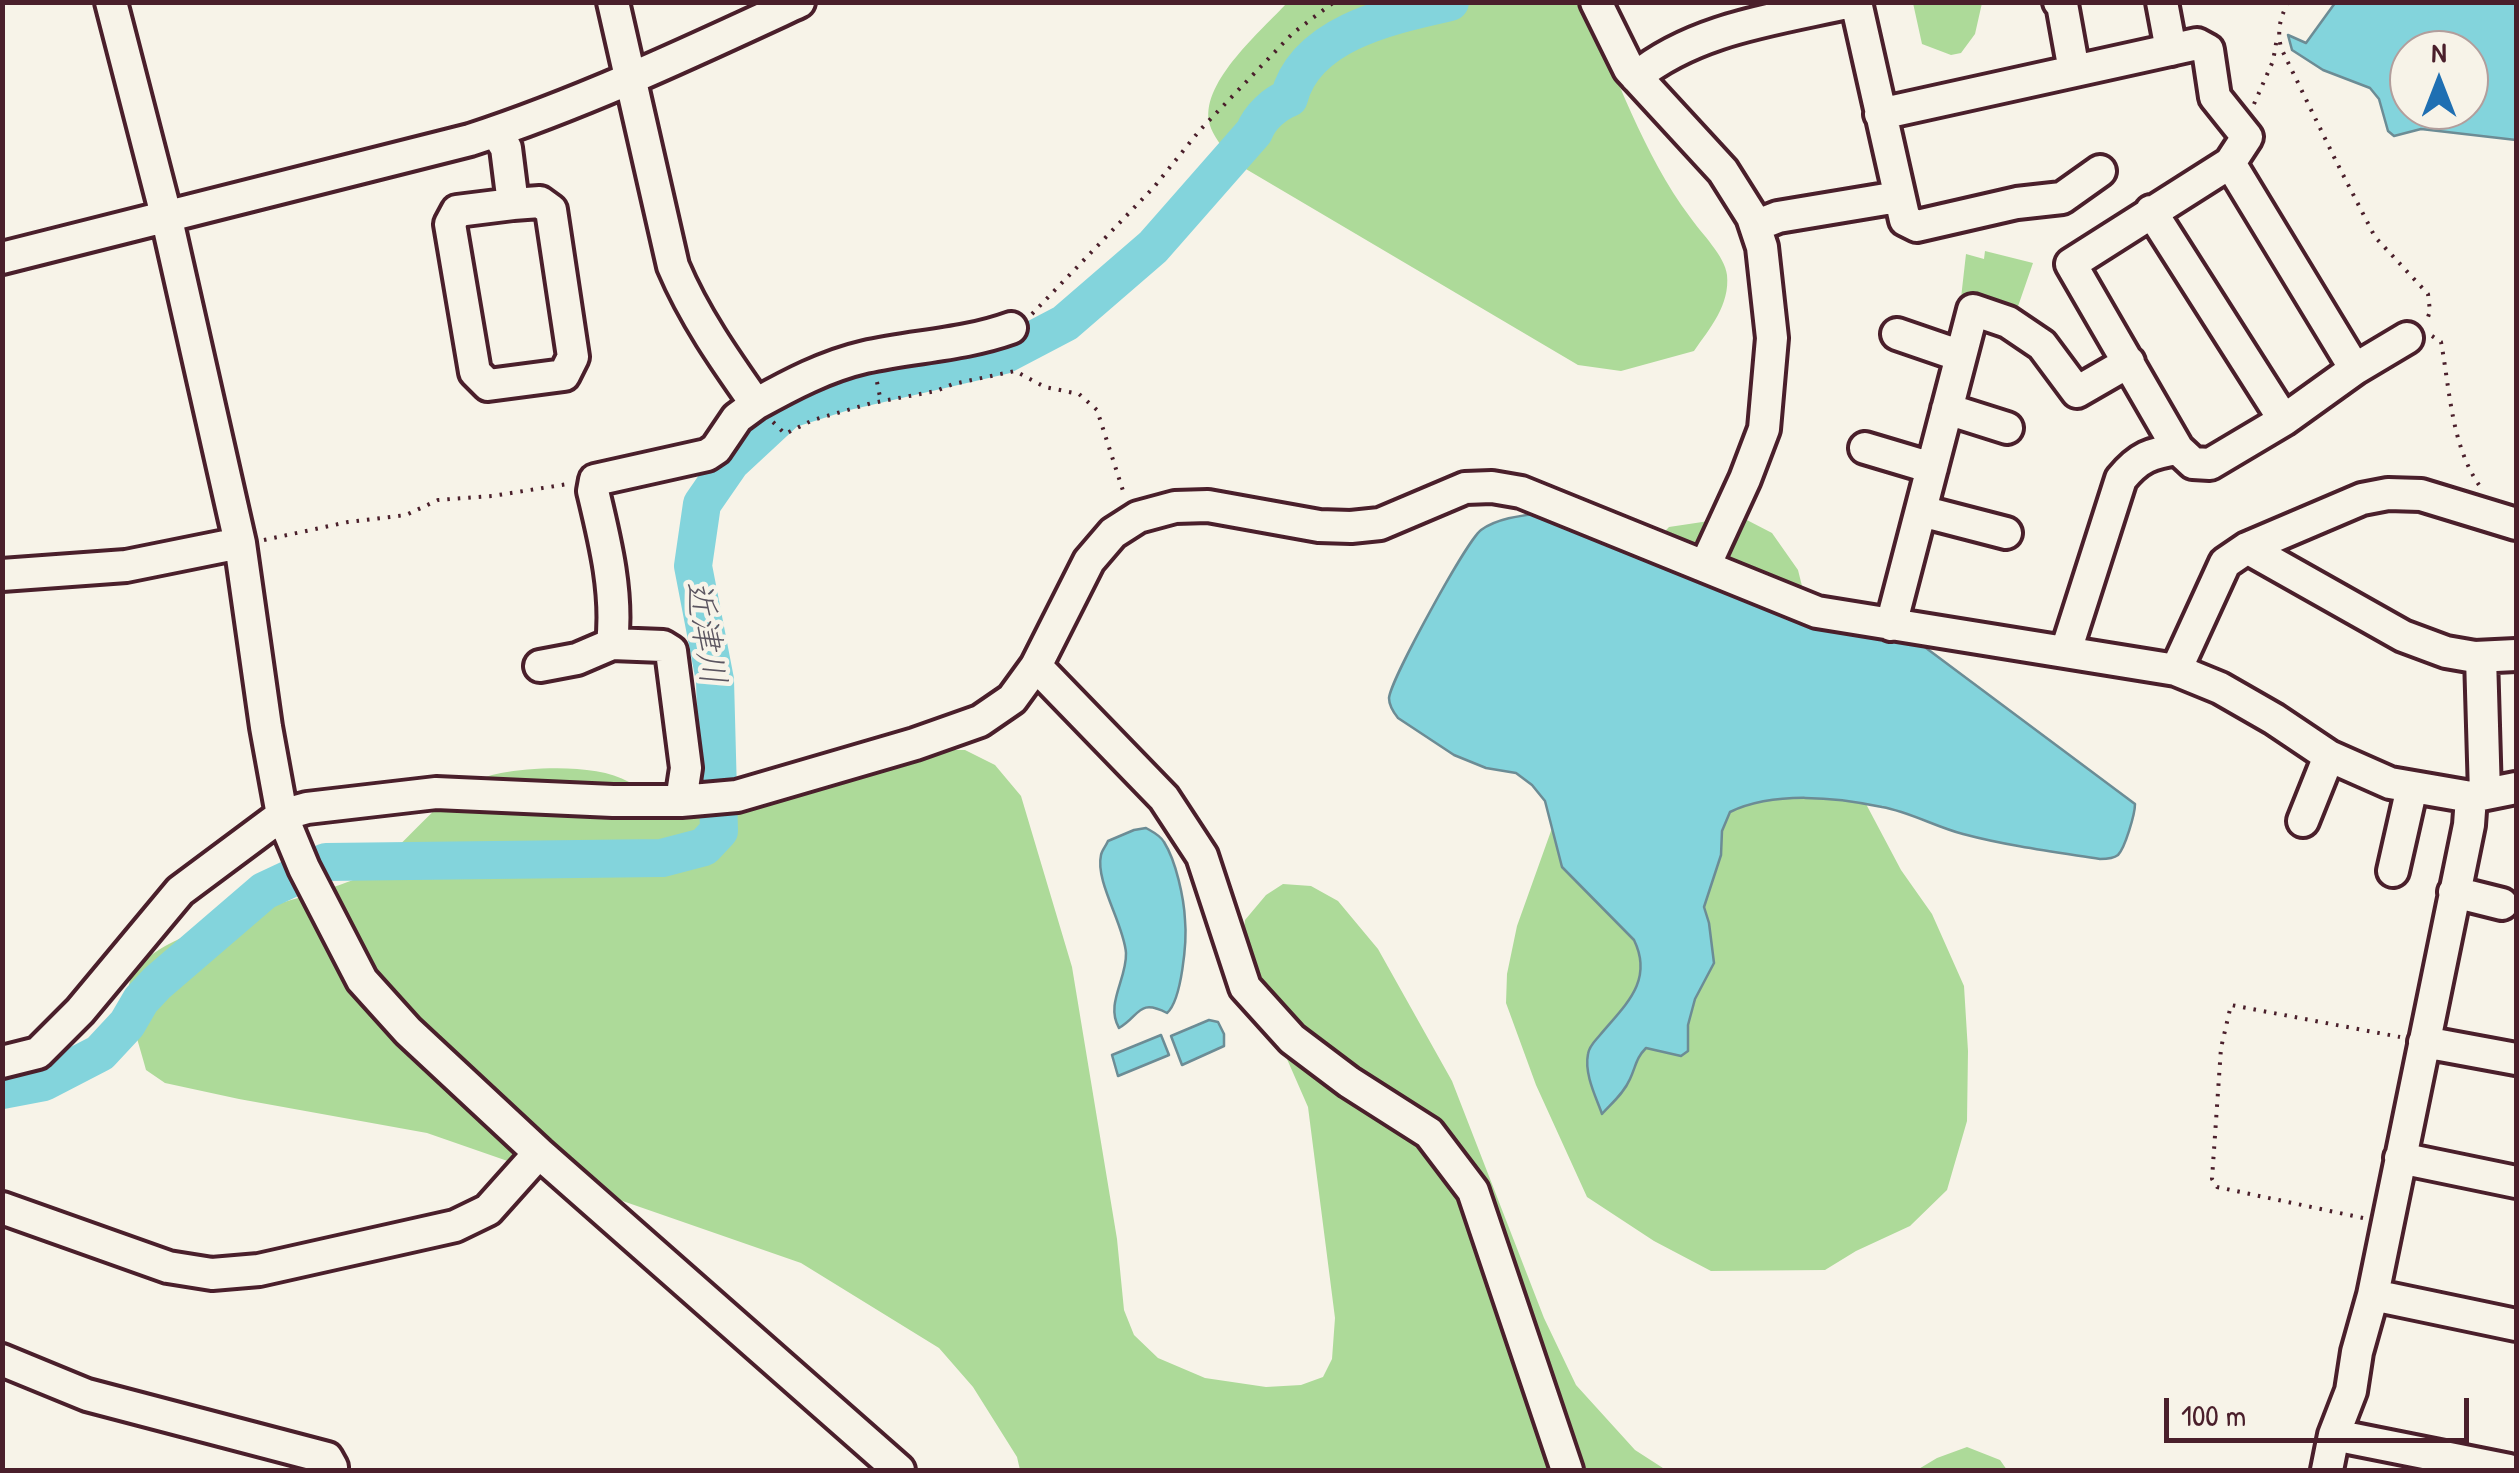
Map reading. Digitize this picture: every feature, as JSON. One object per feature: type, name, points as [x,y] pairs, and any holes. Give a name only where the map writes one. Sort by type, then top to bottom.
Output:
[{"type":"street","points":[[613,2],[673,266],[684,293],[756,404]]},
{"type":"street","points":[[2,258],[496,132],[632,77],[799,2]]},
{"type":"street","points":[[1596,2],[1629,69],[1723,171],[1752,217],[1762,247],[1772,338],[1764,429],[1705,566]]},
{"type":"street","points":[[1636,77],[1674,51],[1736,28],[1853,2],[1905,220],[1918,226],[2017,203],[2062,198],[2100,171]]},
{"type":"street","points":[[2059,2],[2074,71]]},
{"type":"street","points":[[2162,2],[2171,50]]},
{"type":"street","points":[[120,6],[240,543],[266,727],[285,824],[362,980],[408,1032],[539,1154],[898,1470]]},
{"type":"street","points":[[1880,114],[2197,44],[2208,50],[2215,97],[2248,137],[2230,164],[2071,264],[2178,450],[2193,463],[2210,464],[2407,338]]},
{"type":"street","points":[[496,132],[506,148],[512,204]]},
{"type":"street","points":[[2230,164],[2355,369]]},
{"type":"street","points":[[1756,226],[1778,217],[1898,197]]},
{"type":"street","points":[[540,202],[552,210],[573,358],[564,376],[488,384],[474,372],[450,224],[457,211],[512,204],[540,202]]},
{"type":"street","points":[[2152,211],[2284,420]]},
{"type":"street","points":[[1891,625],[1973,310],[2008,322],[2042,345],[2077,392],[2129,362]]},
{"type":"street","points":[[612,644],[610,558],[593,491],[595,480],[708,455],[737,418],[800,381],[864,358],[986,337],[1012,328]]},
{"type":"street","points":[[1897,334],[1961,356]]},
{"type":"street","points":[[1947,409],[2007,428]]},
{"type":"street","points":[[1865,448],[1932,468]]},
{"type":"street","points":[[2066,651],[2121,479],[2135,462],[2156,452],[2178,450]]},
{"type":"street","points":[[2,1062],[38,1054],[80,1012],[180,891],[306,808],[436,793],[614,802],[681,802],[737,796],[980,721],[1012,699],[1036,666],[1089,561],[1113,533],[1138,517],[1175,507],[1208,506],[1320,526],[1352,527],[1380,524],[1465,488],[1521,492],[1816,612],[2176,670],[2220,688],[2329,756],[2390,783],[2478,795],[2516,788]]},
{"type":"street","points":[[2176,670],[2226,563],[2247,548],[2362,499],[2388,494],[2422,495],[2504,520]]},
{"type":"street","points":[[1920,511],[2006,533]]},
{"type":"street","points":[[2,575],[126,566],[240,543]]},
{"type":"street","points":[[2247,548],[2403,636],[2446,652],[2482,657],[2516,654]]},
{"type":"street","points":[[540,666],[577,659],[612,644],[663,646],[671,651],[686,768],[681,802]]},
{"type":"street","points":[[2327,1470],[2334,1435],[2352,1391],[2356,1352],[2373,1294],[2454,892],[2478,795],[2482,657]]},
{"type":"street","points":[[1036,666],[1164,798],[1202,856],[1245,986],[1292,1038],[1350,1082],[1429,1133],[1473,1192],[1567,1470]]},
{"type":"street","points":[[2303,822],[2329,756]]},
{"type":"street","points":[[2393,871],[2412,786]]},
{"type":"street","points":[[2454,892],[2502,904]]},
{"type":"street","points":[[2424,1042],[2516,1058]]},
{"type":"street","points":[[2,1208],[168,1268],[212,1274],[259,1270],[455,1226],[488,1210],[539,1154]]},
{"type":"street","points":[[2400,1158],[2516,1182]]},
{"type":"street","points":[[2373,1294],[2516,1324]]},
{"type":"street","points":[[2,1360],[87,1395],[327,1458],[330,1470]]},
{"type":"street","points":[[2334,1435],[2492,1469]]},
{"type":"path","points":[[1012,328],[1033,314],[1063,284],[1154,187],[1200,130],[1293,33],[1334,2]]},
{"type":"path","points":[[2243,132],[2273,61],[2279,22],[2288,2]]},
{"type":"path","points":[[2278,34],[2375,237],[2428,294],[2430,311],[2422,332],[2441,342],[2456,429],[2467,467],[2504,520]]},
{"type":"path","points":[[785,434],[814,420],[881,401],[936,392],[954,384],[1015,371],[1045,387],[1079,394],[1097,410],[1132,521]]},
{"type":"path","points":[[240,543],[406,515],[438,500],[595,480]]},
{"type":"path","points":[[2388,1223],[2216,1187],[2212,1178],[2220,1048],[2231,1005],[2424,1042]]},
{"type":"green space","points":[[1287,3],[1584,3],[1658,167],[1725,268],[1727,286],[1722,306],[1694,351],[1621,371],[1578,365],[1234,162],[1213,132],[1209,106],[1236,57]]},
{"type":"green space","points":[[1913,3],[1982,3],[1975,34],[1961,53],[1951,55],[1922,44]]},
{"type":"green space","points":[[1985,251],[2033,263],[2015,315],[1961,298],[1966,254],[1984,259]]},
{"type":"green space","points":[[1743,518],[1772,533],[1798,570],[1848,770],[1901,870],[1932,914],[1964,986],[1967,1121],[1947,1190],[1910,1226],[1825,1270],[1711,1271],[1654,1241],[1587,1197],[1536,1085],[1506,1003],[1507,974],[1517,926],[1654,543],[1669,527]]},
{"type":"green space","points":[[965,750],[995,765],[1021,796],[1072,967],[1117,1239],[1124,1310],[1134,1335],[1158,1358],[1205,1378],[1266,1387],[1301,1385],[1323,1377],[1332,1359],[1335,1318],[1308,1107],[1241,954],[1245,920],[1266,895],[1283,884],[1311,886],[1338,901],[1378,949],[1452,1081],[1544,1318],[1576,1385],[1635,1450],[1666,1470],[1020,1470],[1017,1457],[973,1387],[939,1348],[801,1263],[427,1133],[165,1083],[146,1070],[128,990],[143,962],[198,931],[362,876],[452,795],[483,778],[549,768],[601,772],[629,782],[657,808],[685,817],[915,753]]},
{"type":"green space","points":[[1967,1447],[2000,1460],[2007,1470],[1917,1470],[1937,1458]]},
{"type":"water","points":[[2335,3],[2516,3],[2516,140],[2430,130],[2489,130],[2489,30],[2389,30],[2389,130],[2417,130],[2394,136],[2388,131],[2379,99],[2370,88],[2323,70],[2292,50],[2288,35],[2306,43]]},
{"type":"water","points":[[1548,512],[1918,642],[2135,804],[2121,851],[2114,857],[2100,859],[2014,845],[1953,831],[1892,809],[1845,801],[1785,799],[1730,812],[1704,907],[1714,963],[1695,999],[1688,1025],[1688,1051],[1681,1056],[1646,1048],[1624,1089],[1602,1114],[1589,1077],[1588,1054],[1627,1003],[1639,980],[1641,968],[1634,940],[1562,867],[1545,801],[1532,785],[1516,773],[1486,768],[1454,755],[1398,718],[1389,701],[1402,665],[1430,611],[1481,530],[1505,519]]},
{"type":"water","points":[[1146,828],[1164,842],[1179,880],[1185,929],[1182,969],[1176,996],[1167,1013],[1145,1008],[1119,1028],[1114,1010],[1126,953],[1102,878],[1101,855],[1108,841]]},
{"type":"water","points":[[1209,1020],[1218,1022],[1224,1046],[1182,1065],[1171,1036]]},
{"type":"water","points":[[1161,1035],[1169,1055],[1118,1076],[1112,1055]]},
{"type":"waterway","name":"近津川","points":[[2,1090],[44,1082],[100,1053],[157,983],[264,891],[326,862],[662,858],[704,847],[719,831],[715,680],[693,566],[702,504],[731,462],[787,410],[843,392],[1004,355],[1065,323],[1153,247],[1264,116],[1289,98],[1298,75],[1313,57],[1354,30],[1450,2]]}]
